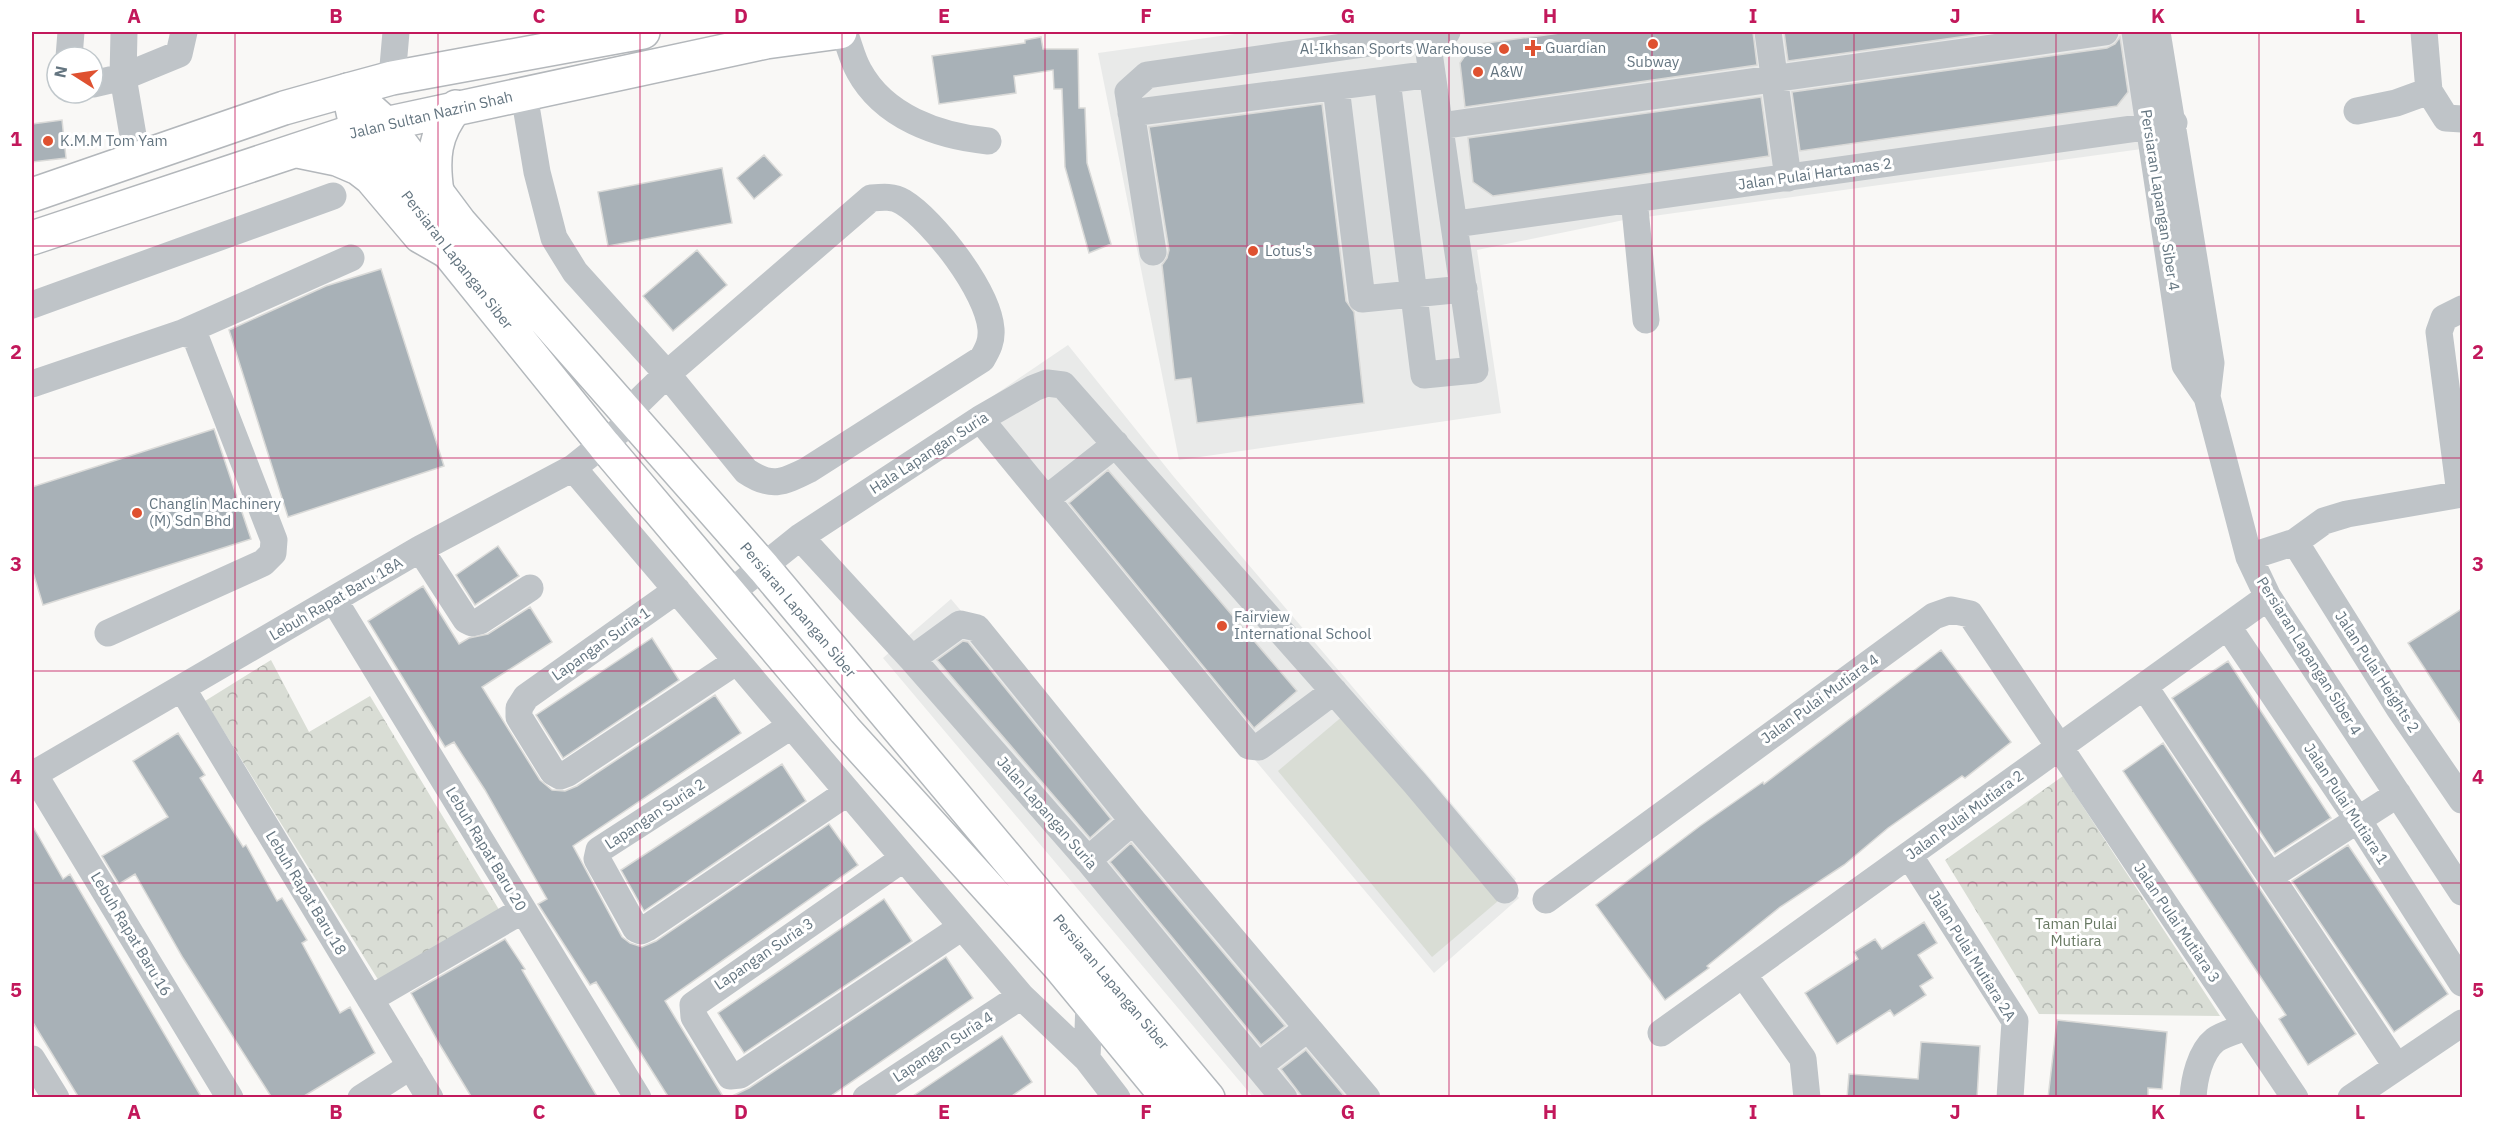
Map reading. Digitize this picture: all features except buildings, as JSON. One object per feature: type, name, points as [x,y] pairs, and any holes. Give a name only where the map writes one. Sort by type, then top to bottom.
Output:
[{"type":"main road","points":[[32,195],[284,108],[392,78],[578,38],[643,32]]},
{"type":"main road","name":"Jalan Sultan Nazrin Shah","points":[[32,238],[372,127],[524,94],[764,37],[842,32]]},
{"type":"main road","points":[[348,90],[372,127]]},
{"type":"main road","points":[[437,192],[432,161],[437,138],[442,123],[456,107]]},
{"type":"main road","name":"Persiaran Lapangan Siber","points":[[372,127],[437,192],[460,223],[764,568],[1070,956],[1089,1002],[1168,1098]]},
{"type":"main road","name":"Persiaran Lapangan Siber","points":[[372,127],[448,252],[604,445],[845,729],[1208,1098]]},
{"type":"main road","points":[[298,151],[337,159],[358,168],[371,178],[420,236],[448,252]]},
{"type":"street","points":[[123,32],[123,76],[136,159]]},
{"type":"street","points":[[105,81],[179,54],[184,32]]},
{"type":"street","points":[[392,78],[396,32]]},
{"type":"street","points":[[842,32],[860,72],[886,106],[918,123],[957,138],[988,141]]},
{"type":"street","points":[[1768,32],[1788,178]]},
{"type":"street","points":[[1440,126],[2105,32]]},
{"type":"street","name":"Persiaran Lapangan Siber 4","points":[[2135,32],[2161,125]]},
{"type":"street","name":"Persiaran Lapangan Siber 4","points":[[2157,32],[2161,125],[2185,365],[2207,397],[2249,557],[2268,597],[2463,892]]},
{"type":"street","points":[[2424,32],[2429,91],[2446,118],[2463,119]]},
{"type":"street","points":[[1153,252],[1128,92],[1147,75],[1433,33],[1432,74],[1456,224],[1475,370],[1424,375],[1387,80]]},
{"type":"street","points":[[1131,113],[1432,74]]},
{"type":"street","points":[[1336,87],[1362,299],[1464,289]]},
{"type":"street","points":[[2357,111],[2396,103],[2429,91]]},
{"type":"street","points":[[524,94],[542,200],[554,238],[575,272],[667,374]]},
{"type":"street","name":"Jalan Pulai Hartamas 2","points":[[1456,224],[2161,125]]},
{"type":"street","points":[[32,305],[333,196]]},
{"type":"street","name":"Lebuh Rapat Baru 18A","points":[[33,772],[420,549],[573,468],[604,445],[667,374],[871,198],[890,197],[903,202],[928,224],[967,269],[991,327],[990,346],[982,359],[808,471],[782,483],[761,481],[746,471],[667,374]]},
{"type":"street","points":[[1634,199],[1646,320]]},
{"type":"street","points":[[32,384],[182,333],[351,258]]},
{"type":"street","points":[[2249,557],[2295,542],[2324,521],[2461,494],[2439,332],[2444,318],[2463,309]]},
{"type":"street","points":[[108,633],[262,563],[273,554],[274,540],[197,341],[192,335],[182,333]]},
{"type":"street","name":"Hala Lapangan Suria","points":[[729,594],[800,537],[980,419],[1034,387],[1047,383],[1063,385],[1116,444]]},
{"type":"street","points":[[980,419],[1249,746],[1259,747],[1334,691]]},
{"type":"street","points":[[1046,499],[1116,444],[1415,783],[1505,890]]},
{"type":"street","points":[[573,468],[1021,996],[1087,1059],[1117,1098]]},
{"type":"street","name":"Jalan Lapangan Suria","points":[[800,537],[912,659],[1088,860],[1260,1065],[1284,1098]]},
{"type":"street","name":"Jalan Pulai Heights 2","points":[[2295,542],[2399,708],[2463,800]]},
{"type":"street","points":[[420,549],[466,620],[472,623],[480,621],[530,588]]},
{"type":"street","name":"Lapangan Suria 1","points":[[677,590],[526,697],[519,708],[519,717],[553,772],[560,776],[568,773],[737,661]]},
{"type":"street","name":"Jalan Pulai Mutiara 2","points":[[1661,1033],[2268,597]]},
{"type":"street","name":"Lebuh Rapat Baru 20","points":[[334,600],[638,1098]]},
{"type":"street","name":"Jalan Pulai Mutiara 4","points":[[1546,900],[1934,616],[1951,610],[1970,614],[2060,747]]},
{"type":"street","points":[[912,659],[960,624],[976,628],[1133,821],[1367,1098]]},
{"type":"street","name":"Jalan Pulai Mutiara 1","points":[[2228,627],[2358,820],[2463,983]]},
{"type":"street","points":[[2144,686],[2272,875],[2397,1067]]},
{"type":"street","name":"Lebuh Rapat Baru 18","points":[[182,688],[430,1098]]},
{"type":"street","name":"Lapangan Suria 2","points":[[791,726],[597,854],[636,929],[641,931],[848,792]]},
{"type":"street","name":"Jalan Pulai Mutiara 3","points":[[2060,747],[2295,1098]]},
{"type":"street","name":"Lebuh Rapat Baru 16","points":[[33,772],[223,1095]]},
{"type":"street","points":[[2272,875],[2398,794]]},
{"type":"street","points":[[1088,860],[1133,821]]},
{"type":"street","name":"Jalan Pulai Mutiara 2A","points":[[1909,855],[2015,1021],[2010,1098]]},
{"type":"street","name":"Lapangan Suria 3","points":[[904,858],[693,1005],[694,1017],[730,1076],[740,1075],[962,927]]},
{"type":"street","points":[[370,999],[523,909]]},
{"type":"street","points":[[1743,974],[1803,1059],[1807,1098]]},
{"type":"street","name":"Lapangan Suria 4","points":[[866,1098],[1021,996]]},
{"type":"street","points":[[1087,1059],[1089,1002]]},
{"type":"street","points":[[2351,1098],[2463,1023]]},
{"type":"street","points":[[2193,1098],[2194,1086],[2206,1050],[2216,1039],[2246,1027]]},
{"type":"street","points":[[1260,1065],[1308,1028]]},
{"type":"street","points":[[32,1059],[56,1098]]},
{"type":"street","points":[[361,1098],[411,1066]]},
{"type":"shaded area","points":[[1249,32],[2130,32],[2149,148],[1624,220],[1477,250],[1501,413],[1179,460],[1098,53]]},
{"type":"shaded area","name":"Fairview International School","points":[[1068,345],[1174,477],[1516,879],[1510,886],[1519,898],[1434,973],[1023,484],[968,413]]},
{"type":"shaded area","points":[[951,599],[1371,1097],[1253,1097],[883,658]]},
{"type":"green space","points":[[271,660],[309,732],[370,696],[501,913],[382,986],[205,701]]},
{"type":"green space","points":[[1344,715],[1498,901],[1432,957],[1278,771]]},
{"type":"green space","name":"Taman Pulai Mutiara","points":[[2063,776],[2220,1016],[2039,1014],[1945,860]]},
{"type":"place","name":"Subway","points":[[1653,44]]},
{"type":"place","name":"Guardian","points":[[1533,48]]},
{"type":"place","name":"Al-Ikhsan Sports Warehouse","points":[[1504,49]]},
{"type":"place","name":"A&W","points":[[1478,72]]},
{"type":"place","name":"K.M.M Tom Yam","points":[[48,141]]},
{"type":"place","name":"Lotus's","points":[[1253,251]]},
{"type":"place","name":"Changlin Machinery (M) Sdn Bhd","points":[[137,513]]},
{"type":"place","name":"Fairview International School","points":[[1222,626]]}]
